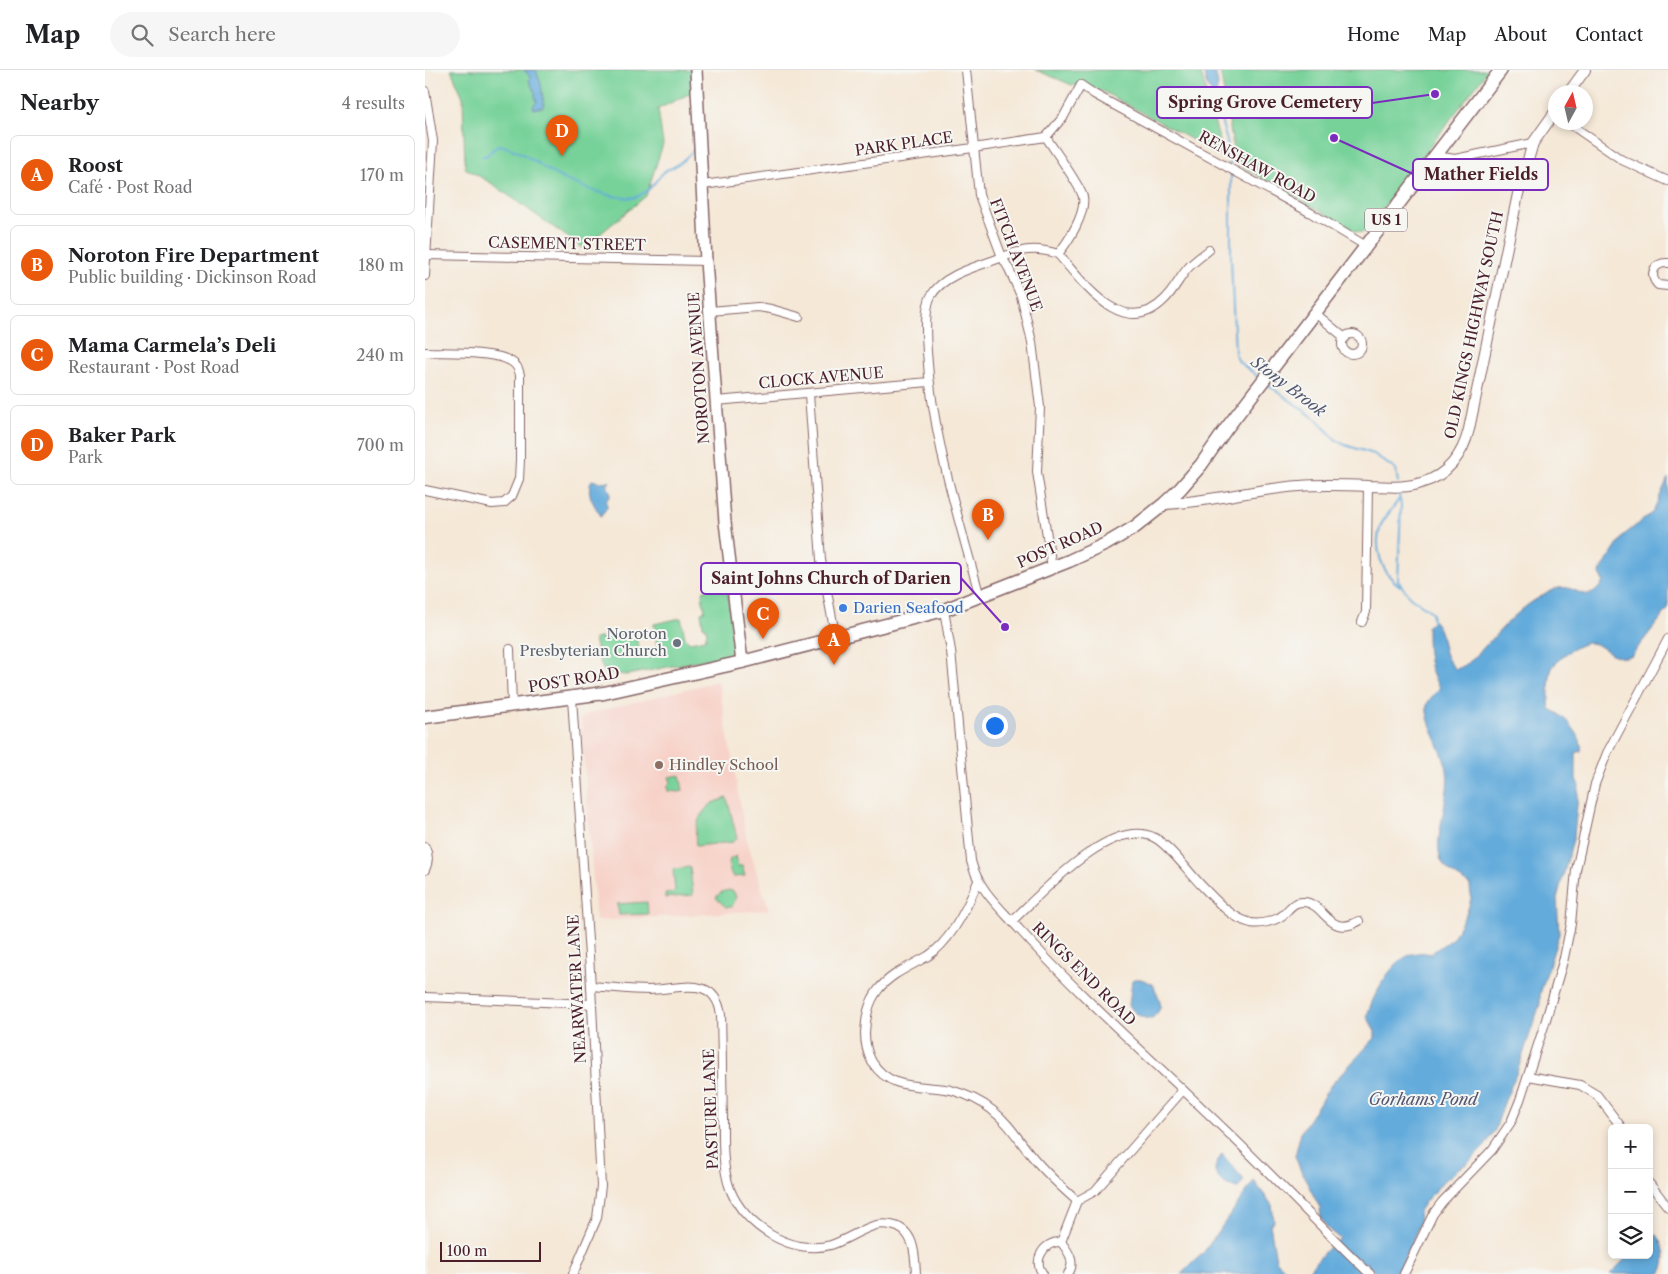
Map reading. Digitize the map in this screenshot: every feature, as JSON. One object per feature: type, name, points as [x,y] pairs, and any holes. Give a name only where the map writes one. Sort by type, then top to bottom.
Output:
[{"type":"main road","name":"NOROTON AVENUE","points":[[696,70],[706,261],[725,522],[742,662]]},
{"type":"main road","name":"POST ROAD","points":[[425,717],[572,698],[742,662],[835,639],[944,610],[1107,544],[1135,527],[1164,504],[1201,465],[1271,369],[1501,70]]},
{"type":"street","name":"FITCH AVENUE","points":[[966,70],[979,195],[1002,257],[1021,296],[1032,342],[1040,407],[1037,472],[1051,568]]},
{"type":"street","points":[[1574,85],[1585,70]]},
{"type":"street","name":"RENSHAW ROAD","points":[[1046,137],[1065,116],[1081,85],[1094,94],[1311,213],[1366,246]]},
{"type":"street","points":[[425,91],[433,141],[425,276]]},
{"type":"street","name":"OLD KINGS HIGHWAY SOUTH","points":[[1164,504],[1187,503],[1298,486],[1325,484],[1398,487],[1422,483],[1446,470],[1458,457],[1465,444],[1516,202],[1533,143],[1548,123]]},
{"type":"street","points":[[1579,130],[1622,160],[1668,181]]},
{"type":"street","name":"PARK PLACE","points":[[703,185],[1046,137]]},
{"type":"street","points":[[1046,137],[1083,197],[1082,211],[1068,242],[1058,254]]},
{"type":"street","points":[[1436,156],[1455,160],[1533,143]]},
{"type":"street","points":[[980,597],[947,473],[935,419],[929,382],[925,326],[931,296],[945,282],[964,270],[1028,249],[1043,249],[1058,254],[1096,298],[1119,312],[1138,315],[1153,310],[1167,298],[1188,268],[1209,250]]},
{"type":"street","name":"CASEMENT STREET","points":[[427,255],[706,261]]},
{"type":"street","points":[[1668,263],[1657,265],[1653,273],[1653,278],[1658,285],[1668,286]]},
{"type":"street","points":[[710,311],[758,307],[799,317]]},
{"type":"street","points":[[1315,312],[1345,338]]},
{"type":"street","points":[[425,352],[491,356],[507,359],[516,365],[519,375],[520,460],[516,489],[513,496],[504,503],[492,504],[425,490]]},
{"type":"street","name":"CLOCK AVENUE","points":[[716,401],[929,382]]},
{"type":"street","points":[[809,394],[821,560],[835,639]]},
{"type":"street","points":[[1363,622],[1367,612],[1368,486]]},
{"type":"street","name":"RINGS END ROAD","points":[[944,610],[951,651],[971,861],[979,881],[1044,957],[1264,1167],[1323,1229],[1370,1274]]},
{"type":"street","points":[[1404,1274],[1433,1214],[1442,1202],[1492,1150],[1514,1115],[1528,1076],[1564,958],[1571,924],[1576,870],[1595,784],[1607,753],[1668,639]]},
{"type":"street","points":[[510,649],[512,706]]},
{"type":"street","name":"NEARWATER LANE","points":[[572,698],[601,1169],[600,1201],[597,1218],[573,1274]]},
{"type":"street","points":[[1012,921],[1059,877],[1097,847],[1119,837],[1137,834],[1157,839],[1215,899],[1232,914],[1244,921],[1253,924],[1267,922],[1279,917],[1292,905],[1300,902],[1313,904],[1329,921],[1339,925],[1346,926],[1359,921]]},
{"type":"street","points":[[425,848],[428,861],[425,870]]},
{"type":"street","points":[[979,881],[955,926],[942,945],[886,981],[878,989],[867,1010],[865,1043],[869,1056],[878,1070],[896,1082],[907,1086],[950,1090],[975,1099],[991,1109],[1018,1135],[1030,1154],[1051,1178],[1077,1201]]},
{"type":"street","name":"PASTURE LANE","points":[[591,986],[650,990],[695,986],[713,996],[720,1007],[721,1015],[725,1164],[730,1188],[745,1214],[773,1236],[792,1244],[807,1246],[831,1245],[881,1224],[895,1226],[907,1234],[911,1240],[914,1248],[916,1274]]},
{"type":"street","points":[[425,997],[591,1004]]},
{"type":"street","points":[[1528,1076],[1580,1085],[1597,1096],[1619,1124]]},
{"type":"street","points":[[1061,1242],[1077,1201],[1095,1191],[1183,1090]]},
{"type":"street","points":[[1653,1188],[1668,1207]]},
{"type":"street","points":[[1043,1274],[1038,1266],[1040,1253],[1051,1244],[1061,1242]]},
{"type":"street","points":[[1061,1242],[1068,1250],[1072,1263],[1072,1268],[1068,1274]]},
{"type":"shaded area","name":"Hindley School","points":[[718,681],[747,841],[769,910],[596,921],[581,719],[588,714]]},
{"type":"green space","points":[[451,70],[691,70],[695,91],[658,109],[663,144],[646,196],[583,248],[491,183],[465,168],[463,97]]},
{"type":"green space","points":[[1036,70],[1200,70],[1224,157],[1102,91],[1090,86],[1072,85]]},
{"type":"green space","points":[[1220,70],[1488,70],[1366,231],[1362,233],[1355,231],[1236,163]]},
{"type":"green space","points":[[727,587],[734,654],[627,675],[605,673],[599,660],[594,639],[634,632],[642,657],[658,654],[654,624],[681,618],[685,638],[690,642],[705,639],[707,633],[706,628],[703,626],[701,612],[705,611],[702,596],[704,590]]},
{"type":"green space","points":[[680,775],[683,791],[668,791],[667,786],[671,782],[669,777]]},
{"type":"green space","points":[[727,798],[737,838],[733,842],[696,846],[695,835],[702,814],[715,802]]},
{"type":"green space","points":[[736,856],[738,866],[742,866],[745,876],[733,877],[731,873],[730,859]]},
{"type":"green space","points":[[690,867],[693,895],[665,898],[665,894],[675,891],[673,869]]},
{"type":"green space","points":[[730,890],[734,892],[736,898],[732,907],[726,907],[716,898],[720,893]]},
{"type":"green space","points":[[647,902],[648,914],[619,915],[617,904]]},
{"type":"water","points":[[524,70],[536,70],[541,84],[543,107],[534,109],[533,106],[537,101],[535,92],[529,81],[530,77]]},
{"type":"water","points":[[1203,70],[1215,70],[1218,84],[1215,98],[1207,86]]},
{"type":"water","name":"Gorhams Pond","points":[[1668,478],[1668,609],[1632,655],[1620,657],[1596,644],[1585,643],[1562,657],[1551,671],[1550,709],[1571,726],[1576,732],[1581,745],[1581,751],[1576,753],[1576,779],[1579,785],[1574,836],[1557,898],[1559,934],[1540,994],[1540,1004],[1495,1130],[1485,1146],[1468,1163],[1444,1180],[1425,1202],[1419,1211],[1420,1223],[1400,1269],[1393,1274],[1375,1272],[1370,1267],[1362,1274],[1306,1274],[1327,1249],[1340,1239],[1329,1230],[1321,1218],[1320,1208],[1295,1156],[1301,1132],[1330,1086],[1375,1038],[1375,1031],[1367,1016],[1374,997],[1386,977],[1401,960],[1409,955],[1430,954],[1453,938],[1467,912],[1471,899],[1470,885],[1448,870],[1440,857],[1439,838],[1448,781],[1445,763],[1428,716],[1428,702],[1440,687],[1432,674],[1430,666],[1427,626],[1433,620],[1438,626],[1444,650],[1450,663],[1456,669],[1473,659],[1528,604],[1547,593],[1565,588],[1587,594],[1597,590],[1603,582],[1600,574],[1601,570],[1624,535],[1653,512]]},
{"type":"water","points":[[592,480],[599,482],[610,481],[607,486],[610,491],[610,497],[607,499],[606,504],[608,506],[601,516],[590,494],[589,489]]},
{"type":"water","points":[[1141,979],[1153,984],[1160,1006],[1157,1014],[1152,1018],[1145,1018],[1139,1015],[1129,1005],[1132,980]]},
{"type":"water","points":[[1222,1154],[1244,1180],[1238,1188],[1223,1182],[1216,1174],[1216,1166]]},
{"type":"water","points":[[1254,1181],[1272,1205],[1274,1222],[1270,1224],[1276,1260],[1290,1274],[1181,1274],[1204,1252]]},
{"type":"water","points":[[1657,1235],[1660,1239],[1665,1254],[1664,1265],[1660,1274],[1610,1274],[1625,1259],[1653,1259],[1653,1236]]},
{"type":"waterway","name":"Stony Brook","points":[[1214,96],[1227,141],[1230,165]]},
{"type":"waterway","points":[[482,156],[486,156],[498,145],[506,147],[533,160],[570,182],[594,191],[628,198],[641,195],[665,171],[672,168],[695,149]]},
{"type":"waterway","name":"Stony Brook","points":[[1231,172],[1231,259],[1235,354],[1239,362],[1260,378]]},
{"type":"waterway","name":"Stony Brook","points":[[1267,384],[1316,419],[1336,440],[1345,445],[1374,454],[1396,470],[1398,483]]},
{"type":"waterway","name":"Stony Brook","points":[[1398,490],[1401,505],[1398,581],[1410,597],[1432,612],[1433,622]]},
{"type":"waterway","points":[[1399,499],[1381,525],[1378,551],[1388,574],[1400,586]]},
{"type":"place","name":"Spring Grove Cemetery","points":[[1435,94]]},
{"type":"place","name":"Mather Fields","points":[[1334,138]]},
{"type":"place","name":"Baker Park","points":[[562,156]]},
{"type":"place","name":"Noroton Fire Department","points":[[988,540]]},
{"type":"place","name":"Darien Seafood","points":[[843,608]]},
{"type":"place","name":"Saint Johns Church of Darien","points":[[1005,627]]},
{"type":"place","name":"Mama Carmela’s Deli","points":[[763,639]]},
{"type":"place","name":"Noroton Presbyterian Church","points":[[677,643]]},
{"type":"place","name":"Roost","points":[[834,665]]},
{"type":"place","name":"Hindley School","points":[[659,765]]}]
